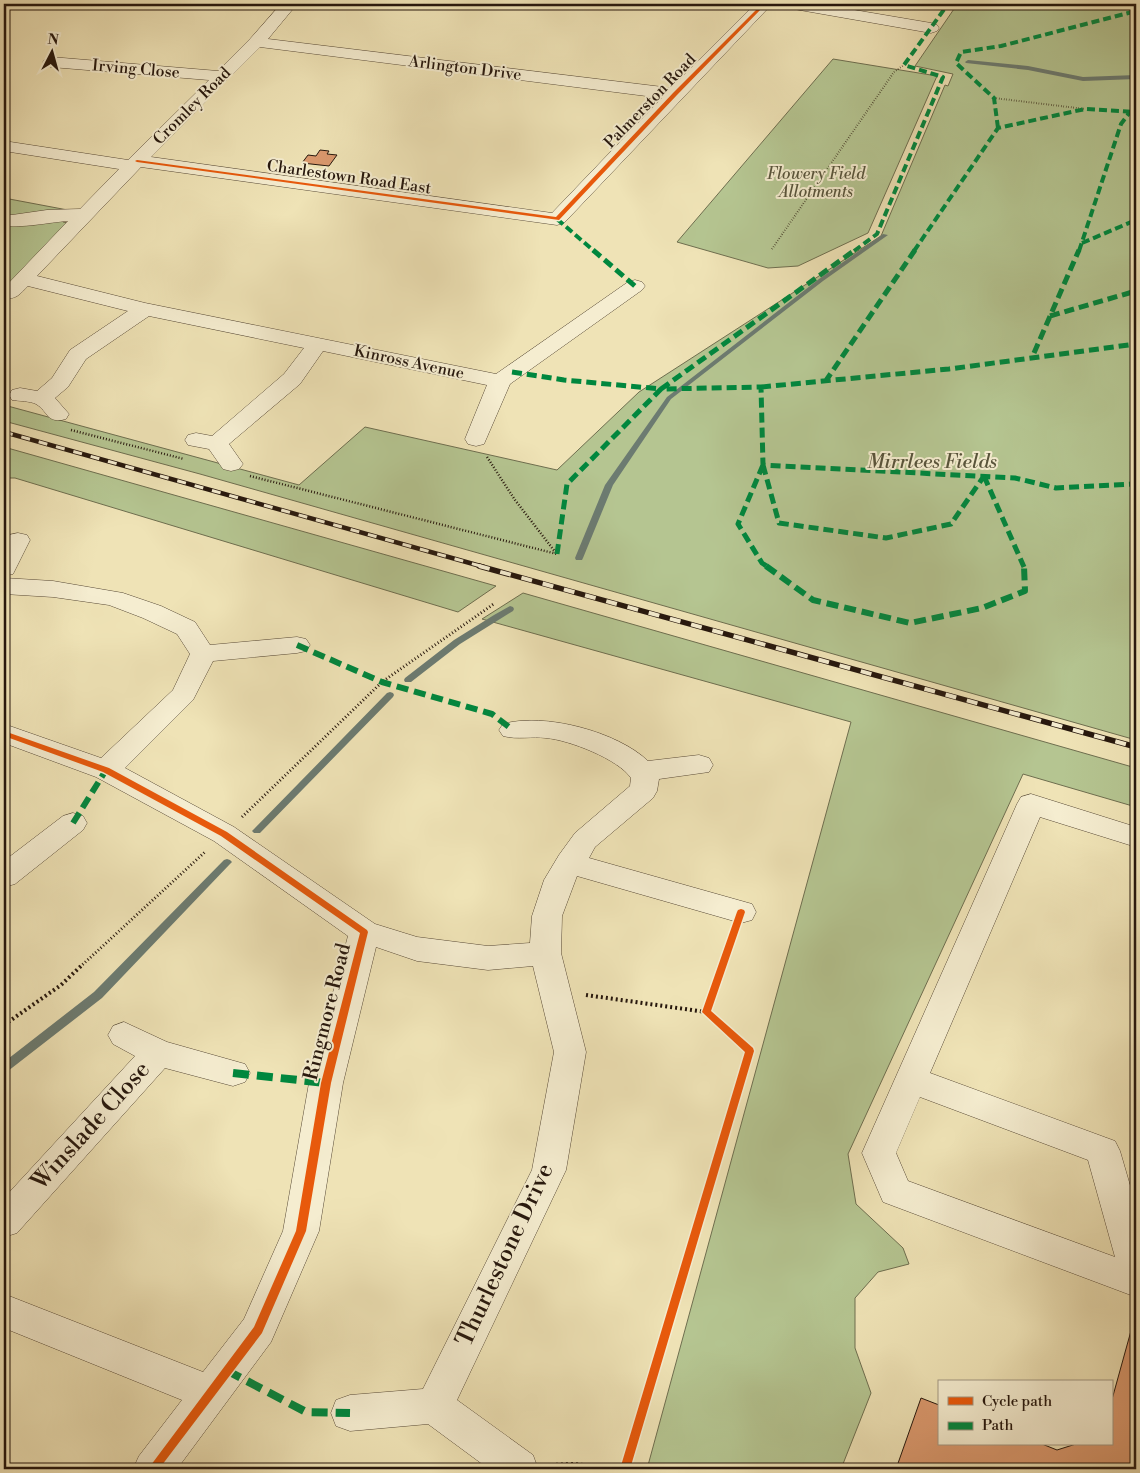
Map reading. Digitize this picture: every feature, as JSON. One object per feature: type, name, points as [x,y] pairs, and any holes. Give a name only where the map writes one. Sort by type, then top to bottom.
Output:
[{"type":"street","name":"Cromley Road","points":[[17,286],[135,163],[256,42],[289,4]]},
{"type":"street","name":"Palmerston Road","points":[[557,220],[675,94],[764,4]]},
{"type":"street","points":[[794,4],[931,28]]},
{"type":"street","name":"Arlington Drive","points":[[256,42],[675,94]]},
{"type":"street","name":"Irving Close","points":[[51,62],[221,76]]},
{"type":"street","name":"Charlestown Road East","points":[[4,146],[557,220]]},
{"type":"street","points":[[4,219],[11,221],[47,216],[86,215]]},
{"type":"street","name":"Kinross Avenue","points":[[17,286],[318,342],[500,381]]},
{"type":"street","points":[[476,439],[500,381],[635,286]]},
{"type":"street","points":[[42,398],[60,382],[78,355],[145,309]]},
{"type":"street","points":[[240,470],[202,448],[292,379],[318,342]]},
{"type":"street","points":[[20,395],[42,398],[64,422]]},
{"type":"street","points":[[4,569],[18,540]]},
{"type":"street","points":[[4,586],[53,589],[114,598],[152,612],[186,628],[203,654]]},
{"type":"street","points":[[203,654],[297,645]]},
{"type":"street","points":[[106,770],[184,694],[203,654]]},
{"type":"street","points":[[513,730],[547,729],[571,733],[630,759],[643,771],[699,765]]},
{"type":"street","name":"Ringmore Road","points":[[4,733],[106,770],[224,834],[364,932],[326,1083],[301,1231],[258,1330],[153,1469]]},
{"type":"street","name":"Thurlestone Drive","points":[[434,1406],[549,1170],[570,1052],[545,953],[546,916],[559,880],[585,840],[644,791],[646,780],[643,771]]},
{"type":"street","points":[[1136,837],[1031,804],[879,1153],[894,1191],[1136,1281]]},
{"type":"street","points":[[4,876],[73,823]]},
{"type":"street","points":[[569,863],[741,912]]},
{"type":"street","points":[[364,932],[416,949],[488,958],[545,953]]},
{"type":"street","points":[[124,1035],[158,1053],[233,1073]]},
{"type":"street","name":"Winslade Close","points":[[4,1222],[158,1053]]},
{"type":"street","points":[[911,1080],[1103,1151],[1136,1266]]},
{"type":"street","points":[[4,1311],[210,1393]]},
{"type":"street","points":[[350,1413],[434,1406],[519,1468]]},
{"type":"path","points":[[772,249],[894,72],[904,65]]},
{"type":"path","points":[[994,98],[1085,109]]},
{"type":"path","points":[[64,422],[202,448]]},
{"type":"path","points":[[240,470],[557,554],[515,500],[476,439]]},
{"type":"path","points":[[4,1024],[61,985],[224,834],[382,682],[495,603]]},
{"type":"path","points":[[555,991],[706,1012],[714,1018]]},
{"type":"path","points":[[706,1012],[710,1003]]},
{"type":"path","points":[[519,1468],[574,1464],[625,1469],[628,1459]]},
{"type":"green space","name":"Mirrlees Fields","points":[[960,4],[1136,4],[1136,740],[200,474],[4,421],[4,405],[299,485],[365,427],[557,470],[639,392],[881,236],[945,85],[948,86],[953,74],[915,66],[956,6]]},
{"type":"green space","name":"Flowery Field Allotments","points":[[833,59],[937,76],[868,233],[798,266],[768,268],[677,242]]},
{"type":"green space","points":[[4,198],[73,211],[63,222],[68,223],[4,291]]},
{"type":"green space","points":[[4,447],[496,586],[458,612],[15,478],[4,478]]},
{"type":"green space","points":[[523,593],[1136,768],[1136,807],[1023,774],[848,1154],[856,1204],[903,1248],[909,1264],[878,1272],[855,1298],[855,1348],[871,1393],[841,1469],[647,1469],[851,722],[482,619]]},
{"type":"building","points":[[320,150],[329,151],[327,154],[337,155],[329,166],[302,163],[308,155],[316,156]]},
{"type":"building","points":[[1134,1320],[1136,1321],[1136,1469],[896,1469],[921,1398],[938,1405],[938,1446],[1047,1446],[1057,1450],[1070,1446],[1112,1446],[1112,1399]]},
{"type":"waterway","points":[[968,62],[1028,68],[1083,79],[1136,77]]},
{"type":"waterway","points":[[579,558],[609,485],[669,398],[821,280],[885,235]]},
{"type":"waterway","points":[[408,680],[457,642],[510,609]]},
{"type":"waterway","points":[[257,831],[390,695]]},
{"type":"waterway","points":[[4,1068],[98,995],[227,862]]},
{"type":"railway","points":[[4,432],[484,567]]},
{"type":"railway","points":[[479,566],[1136,747]]},
{"type":"marked path","points":[[512,372],[564,380],[661,389],[877,234],[943,77],[904,65],[948,4]]},
{"type":"marked path","points":[[998,128],[994,98],[956,63],[961,52],[1001,46],[1136,11]]},
{"type":"marked path","points":[[825,382],[998,128],[1085,109],[1136,112]]},
{"type":"marked path","points":[[1034,353],[1082,243],[1121,124],[1130,112]]},
{"type":"marked path","points":[[557,219],[635,286]]},
{"type":"marked path","points":[[1082,243],[1136,220]]},
{"type":"marked path","points":[[1050,316],[1136,291]]},
{"type":"marked path","points":[[761,387],[949,369],[1136,344]]},
{"type":"marked path","points":[[557,554],[567,484],[661,389],[761,387],[763,465],[1015,478],[1056,488],[1136,484]]},
{"type":"marked path","points":[[763,465],[738,524],[762,563],[813,600],[910,623],[982,608],[1025,591],[1024,565],[984,476]]},
{"type":"marked path","points":[[763,465],[779,523],[886,538],[951,524],[984,476]]},
{"type":"marked path","points":[[297,645],[382,682],[492,714],[513,730]]},
{"type":"marked path","points":[[73,823],[106,770]]},
{"type":"marked path","points":[[233,1073],[326,1083]]},
{"type":"marked path","points":[[226,1370],[306,1412],[350,1413]]},
{"type":"cycle path","points":[[137,161],[557,219],[675,94],[764,4]]},
{"type":"cycle path","points":[[4,733],[106,770],[224,834],[364,932],[326,1083],[301,1231],[258,1330],[153,1469]]},
{"type":"cycle path","points":[[625,1469],[750,1051],[706,1012],[741,912]]}]
